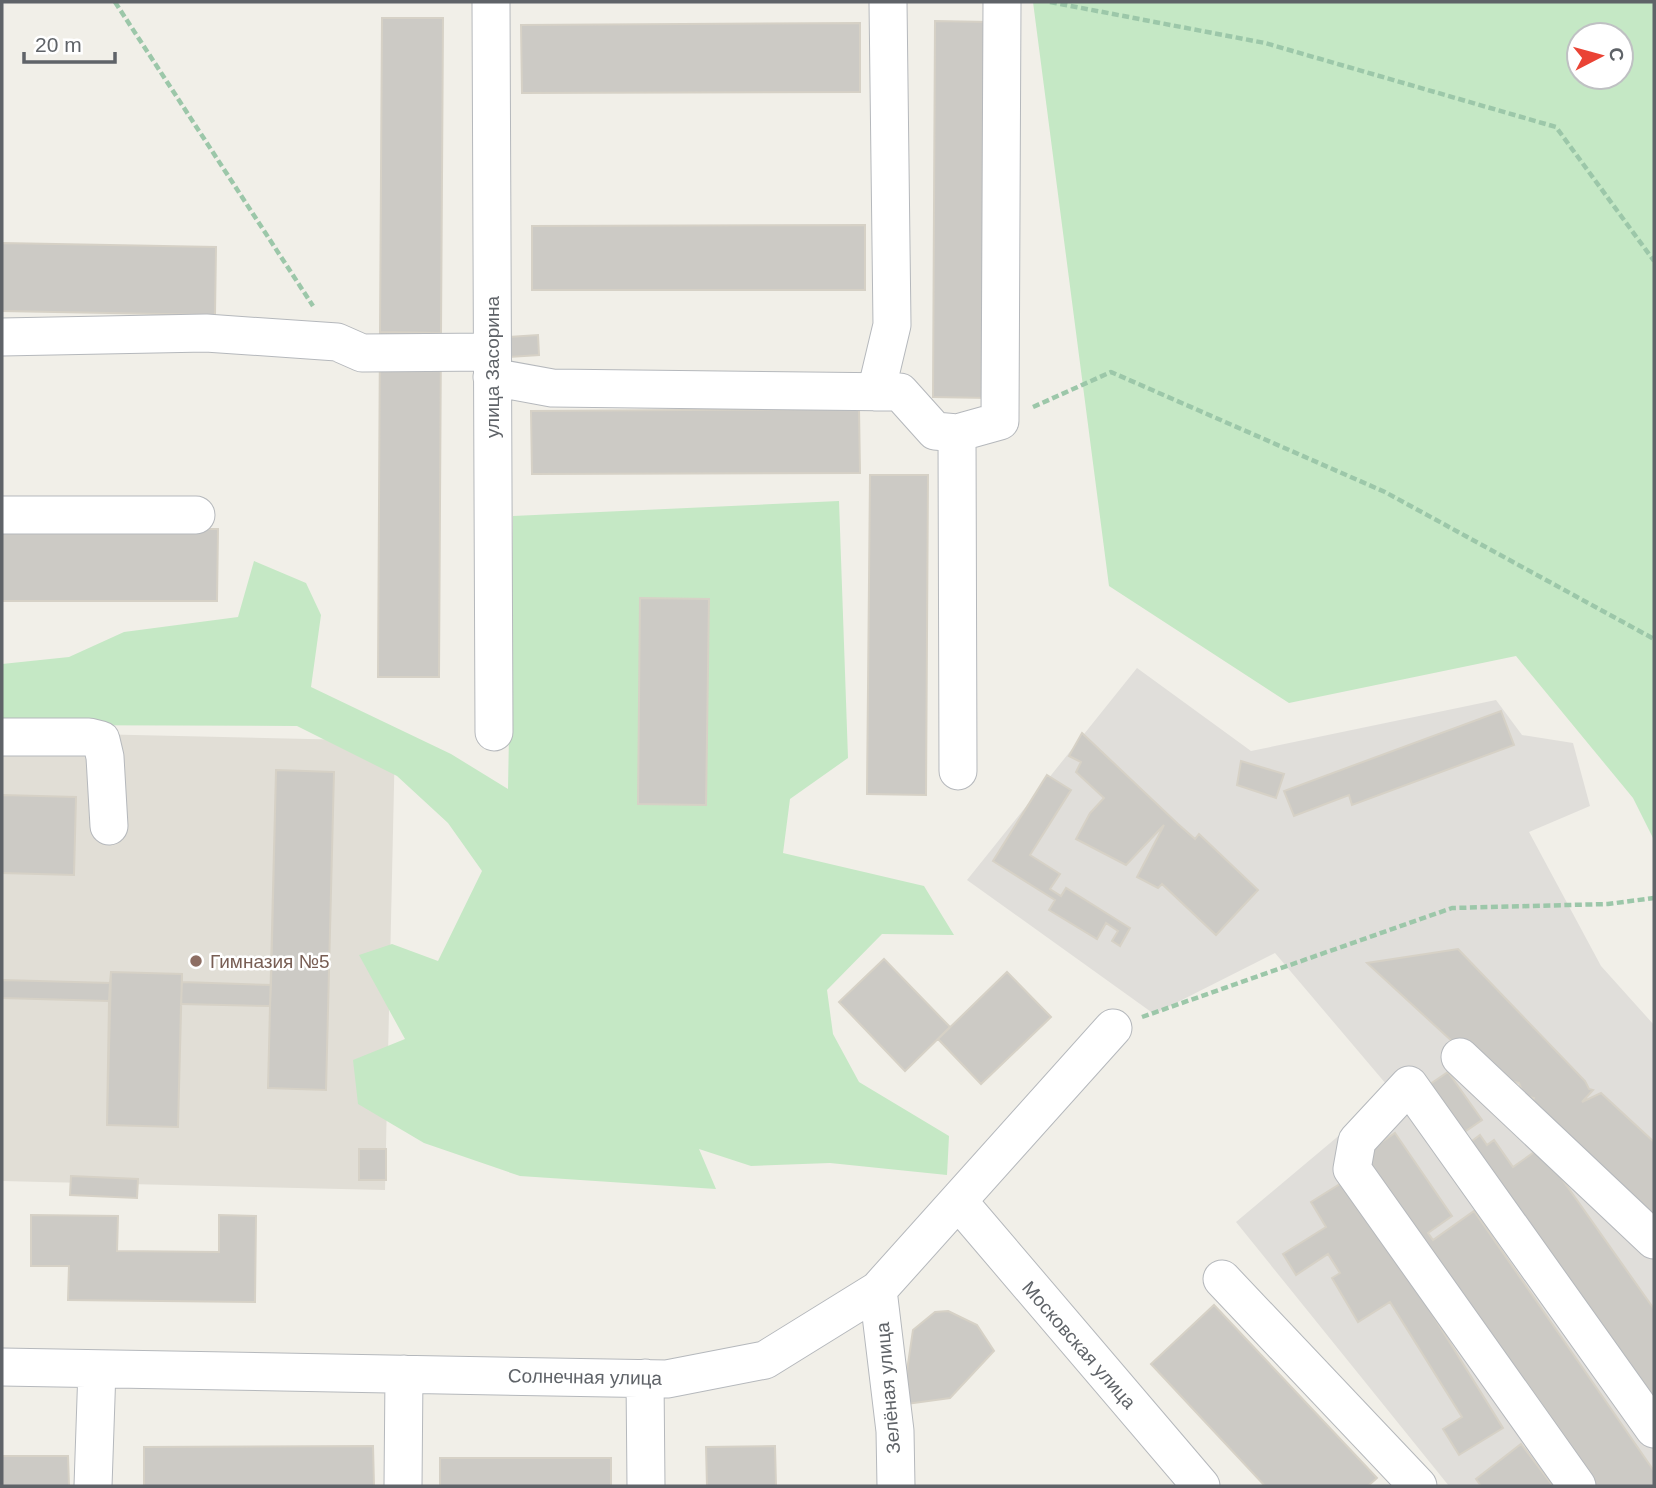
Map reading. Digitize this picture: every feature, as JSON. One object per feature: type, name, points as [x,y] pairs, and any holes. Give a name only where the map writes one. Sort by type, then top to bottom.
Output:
[{"type":"street","name":"улица Засорина","points":[[491,2],[494,732]]},
{"type":"street","points":[[876,392],[892,325],[888,2]]},
{"type":"street","points":[[2,337],[206,333],[337,342],[362,354],[492,365],[552,388],[900,393],[935,431],[957,433],[1000,421],[1002,2]]},
{"type":"street","points":[[957,433],[958,771]]},
{"type":"street","points":[[2,515],[196,515]]},
{"type":"street","points":[[2,737],[89,737],[100,740],[105,757],[110,826]]},
{"type":"street","name":"Солнечная улица","points":[[2,1367],[667,1379],[765,1360],[878,1290],[1113,1028]]},
{"type":"street","points":[[1460,1056],[1654,1240]]},
{"type":"street","points":[[1577,1486],[1352,1169],[1357,1141],[1409,1085],[1654,1429]]},
{"type":"street","name":"Московская улица","points":[[958,1202],[1201,1486]]},
{"type":"street","points":[[1223,1279],[1418,1486]]},
{"type":"street","name":"Зелёная улица","points":[[878,1290],[895,1431],[896,1486]]},
{"type":"street","points":[[93,1486],[97,1368]]},
{"type":"street","points":[[403,1486],[404,1374]]},
{"type":"street","points":[[645,1378],[646,1486]]},
{"type":"path","points":[[115,2],[337,342]]},
{"type":"path","points":[[1050,2],[1265,43],[1556,127],[1654,261]]},
{"type":"path","points":[[1000,421],[1111,372],[1385,492],[1654,639]]},
{"type":"path","points":[[1113,1028],[1452,908],[1608,904],[1654,898]]},
{"type":"shaded area","points":[[1137,668],[1251,751],[1496,700],[1522,735],[1573,743],[1590,806],[1529,832],[1601,966],[1654,1025],[1654,1486],[1449,1486],[1236,1222],[1392,1091],[1275,953],[1154,1014],[967,880]]},
{"type":"shaded area","name":"Гимназия №5","points":[[2,732],[395,741],[385,1190],[2,1181]]},
{"type":"green space","points":[[1033,2],[1654,2],[1654,840],[1633,798],[1516,656],[1289,703],[1109,586]]},
{"type":"green space","points":[[839,501],[848,758],[790,799],[783,853],[924,886],[954,935],[882,934],[827,990],[833,1034],[859,1082],[949,1136],[947,1175],[830,1163],[751,1166],[699,1149],[716,1189],[520,1176],[424,1143],[358,1104],[353,1060],[405,1039],[359,955],[392,944],[438,961],[482,871],[448,823],[397,776],[297,726],[2,725],[2,664],[69,657],[124,632],[238,617],[254,561],[306,583],[321,615],[311,687],[451,754],[508,789],[513,516]]},
{"type":"building","points":[[382,18],[443,18],[441,333],[380,332]]},
{"type":"building","points":[[935,21],[990,22],[988,398],[933,397]]},
{"type":"building","points":[[860,23],[860,92],[522,93],[521,25]]},
{"type":"building","points":[[865,225],[865,290],[532,290],[532,226]]},
{"type":"building","points":[[2,243],[216,247],[215,315],[2,311]]},
{"type":"building","points":[[380,332],[441,333],[439,677],[378,677]]},
{"type":"building","points":[[538,335],[539,355],[509,357],[508,337]]},
{"type":"building","points":[[859,409],[860,473],[532,474],[531,411]]},
{"type":"building","points":[[870,475],[928,475],[926,795],[867,794]]},
{"type":"building","points":[[2,529],[218,529],[217,601],[2,601]]},
{"type":"building","points":[[640,598],[709,599],[706,805],[638,804]]},
{"type":"building","points":[[1501,711],[1514,745],[1352,805],[1349,795],[1294,816],[1284,791]]},
{"type":"building","points":[[1082,733],[1178,824],[1195,839],[1199,834],[1258,890],[1216,935],[1162,884],[1158,888],[1137,877],[1164,825],[1126,865],[1076,839],[1090,813],[1104,798],[1076,772],[1081,762],[1069,756]]},
{"type":"building","points":[[1241,761],[1284,774],[1276,798],[1237,785]]},
{"type":"building","points":[[276,770],[334,772],[326,1090],[268,1088]]},
{"type":"building","points":[[276,770],[334,772],[326,1090],[268,1088],[270,1006],[181,1004],[178,1127],[107,1125],[109,1001],[2,998],[2,980],[110,983],[111,972],[182,974],[182,982],[271,985]]},
{"type":"building","points":[[1047,775],[1071,790],[1030,855],[1060,874],[1050,889],[1061,896],[1066,888],[1130,928],[1120,946],[1112,941],[1118,931],[1106,923],[1097,939],[1049,910],[1055,900],[993,861]]},
{"type":"building","points":[[2,795],[76,797],[74,875],[2,873]]},
{"type":"building","points":[[2,795],[76,797],[74,875],[2,873]]},
{"type":"building","points":[[1458,949],[1585,1081],[1589,1089],[1593,1090],[1582,1102],[1601,1093],[1654,1142],[1654,1224],[1531,1112],[1534,1098],[1524,1096],[1519,1083],[1492,1078],[1367,963]]},
{"type":"building","points":[[884,959],[950,1027],[905,1071],[839,1002]]},
{"type":"building","points":[[111,972],[182,974],[178,1127],[107,1125]]},
{"type":"building","points":[[1007,972],[1051,1017],[981,1084],[938,1039]]},
{"type":"building","points":[[2,980],[110,983],[109,1001],[2,998]]},
{"type":"building","points":[[182,982],[271,985],[270,1006],[181,1004]]},
{"type":"building","points":[[1448,1072],[1482,1120],[1457,1137],[1423,1089]]},
{"type":"building","points":[[1395,1133],[1452,1216],[1428,1233],[1433,1240],[1474,1211],[1654,1471],[1654,1486],[1584,1486],[1357,1159]]},
{"type":"building","points":[[1480,1135],[1487,1145],[1494,1140],[1513,1167],[1540,1148],[1654,1309],[1654,1415],[1464,1147]]},
{"type":"building","points":[[359,1149],[386,1149],[386,1180],[359,1180]]},
{"type":"building","points":[[71,1176],[138,1179],[137,1198],[70,1195]]},
{"type":"building","points":[[1348,1179],[1503,1428],[1459,1455],[1443,1429],[1462,1417],[1390,1302],[1358,1322],[1332,1278],[1340,1273],[1328,1254],[1296,1275],[1283,1254],[1326,1227],[1311,1202]]},
{"type":"building","points":[[31,1215],[118,1216],[117,1251],[219,1252],[219,1215],[256,1216],[255,1302],[68,1300],[69,1266],[31,1266]]},
{"type":"building","points":[[1214,1305],[1377,1478],[1368,1486],[1265,1486],[1151,1364]]},
{"type":"building","points":[[948,1311],[977,1325],[994,1351],[950,1398],[907,1404],[904,1391],[913,1330],[935,1312]]},
{"type":"building","points":[[1521,1444],[1553,1486],[1481,1486],[1476,1479]]},
{"type":"building","points":[[373,1446],[374,1486],[144,1486],[144,1447]]},
{"type":"building","points":[[775,1446],[776,1486],[707,1486],[706,1447]]},
{"type":"building","points":[[2,1456],[68,1456],[69,1486],[2,1486]]},
{"type":"building","points":[[440,1458],[611,1458],[611,1486],[440,1486]]},
{"type":"place","name":"Гимназия №5","points":[[196,961]]}]
